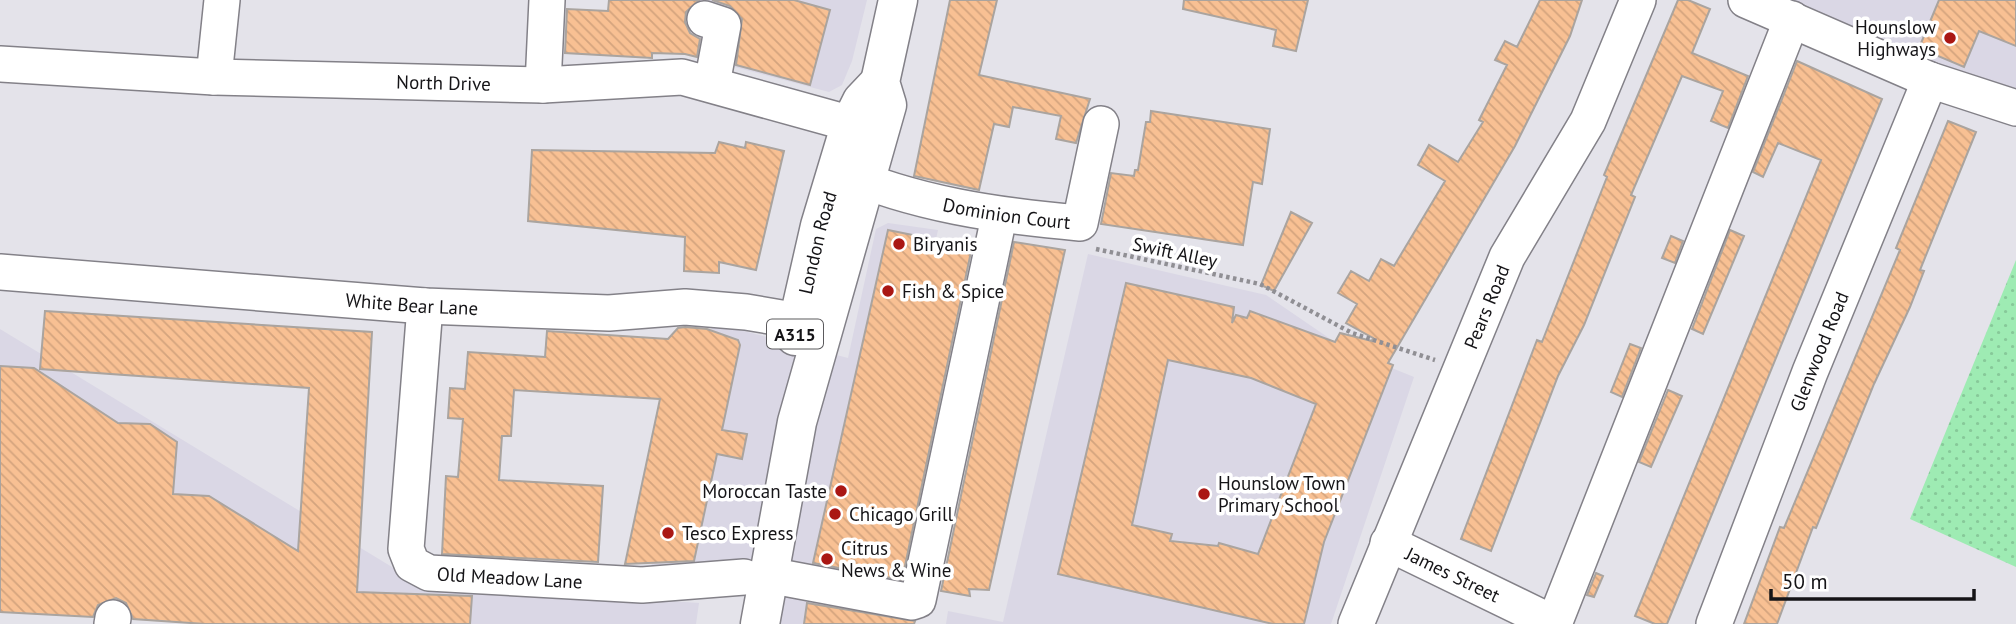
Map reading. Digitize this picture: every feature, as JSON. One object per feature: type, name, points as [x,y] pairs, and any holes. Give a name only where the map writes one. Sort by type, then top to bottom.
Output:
[{"type":"main road","name":"London Road","points":[[756,576],[764,471],[865,128],[887,105],[880,82],[898,0]]},
{"type":"main road","name":"A315","points":[[739,624],[756,576]]},
{"type":"main road","name":"A315","points":[[756,576],[760,624]]},
{"type":"street","points":[[214,77],[222,0]]},
{"type":"street","points":[[543,85],[547,0]]},
{"type":"street","name":"Pears Road","points":[[1356,624],[1459,368],[1507,257],[1588,121],[1638,0]]},
{"type":"street","points":[[1746,0],[1930,80],[2009,109],[2016,108]]},
{"type":"street","points":[[705,19],[723,25],[712,84]]},
{"type":"street","points":[[1555,624],[1792,19]]},
{"type":"street","name":"North Drive","points":[[0,64],[214,77],[543,85],[682,77],[865,128]]},
{"type":"street","name":"Glenwood Road","points":[[1714,624],[1810,372],[1930,80]]},
{"type":"street","name":"Dominion Court","points":[[850,176],[915,197],[1010,217],[1080,223],[1101,124]]},
{"type":"street","name":"Old Meadow Lane","points":[[425,306],[405,549],[412,564],[429,573],[642,585],[756,576],[912,602],[918,600],[996,231]]},
{"type":"street","name":"White Bear Lane","points":[[0,272],[425,306],[609,313],[685,307],[810,322]]},
{"type":"street","name":"James Street","points":[[1388,543],[1555,624]]},
{"type":"path","name":"Swift Alley","points":[[1085,247],[1260,284],[1352,332],[1459,368]]},
{"type":"shaded area","points":[[682,0],[867,0],[852,61],[842,85],[829,92],[685,54],[664,54]]},
{"type":"shaded area","points":[[1746,0],[2016,0],[2016,108]]},
{"type":"shaded area","points":[[888,223],[938,230],[863,584],[905,595],[901,624],[768,624],[772,594],[648,579],[713,323],[848,358],[876,229]]},
{"type":"shaded area","name":"Hounslow Town Primary School","points":[[1088,254],[1266,295],[1345,349],[1414,377],[1331,624],[946,624],[948,611],[1003,622]]},
{"type":"shaded area","points":[[0,329],[420,584],[699,603],[696,624],[205,624],[0,612]]},
{"type":"green space","points":[[2016,260],[2016,567],[1910,519]]},
{"type":"building","points":[[609,0],[699,0],[686,12],[685,22],[690,33],[700,39],[697,57],[652,53],[652,58],[565,53],[567,9],[608,11]]},
{"type":"building","points":[[712,0],[794,0],[830,10],[810,85],[736,65],[742,19],[730,6]]},
{"type":"building","points":[[950,0],[997,0],[979,75],[1090,99],[1076,143],[1056,139],[1061,116],[1013,107],[1009,127],[994,124],[979,190],[914,176]]},
{"type":"building","points":[[1184,0],[1308,0],[1296,51],[1273,46],[1276,30],[1183,9]]},
{"type":"building","points":[[1540,0],[1582,0],[1570,36],[1515,146],[1388,363],[1393,365],[1324,542],[1304,624],[1273,624],[1058,574],[1126,283],[1234,307],[1232,323],[1236,315],[1247,318],[1250,311],[1335,342],[1340,333],[1372,341],[1373,338],[1346,323],[1357,304],[1338,293],[1351,271],[1369,281],[1381,259],[1394,266],[1445,181],[1418,165],[1429,145],[1458,162],[1483,122],[1479,120],[1507,65],[1495,60],[1505,41],[1517,47]],"holes":[[[1168,360],[1251,378],[1316,404],[1258,554],[1219,543],[1218,546],[1170,541],[1172,534],[1132,525]]]},
{"type":"building","points":[[1678,0],[1688,0],[1710,9],[1692,53],[1748,76],[1728,128],[1711,121],[1723,91],[1682,76],[1631,195],[1635,197],[1584,325],[1558,376],[1491,551],[1461,539],[1537,340],[1542,342],[1607,177],[1604,175]]},
{"type":"building","name":"Hounslow Highways","points":[[1939,0],[2016,0],[2016,46],[1979,31],[1964,67],[1919,48]]},
{"type":"building","points":[[1797,61],[1882,99],[1667,624],[1655,624],[1635,616],[1821,160],[1778,143],[1763,177],[1753,172]]},
{"type":"building","points":[[1151,111],[1270,129],[1262,184],[1253,182],[1243,245],[1101,224],[1111,173],[1134,176],[1135,170],[1138,170],[1146,122],[1150,122]]},
{"type":"building","points":[[1948,121],[1976,132],[1920,270],[1924,271],[1910,307],[1874,384],[1816,528],[1813,527],[1777,624],[1744,624],[1780,527],[1784,528],[1900,250],[1896,248]]},
{"type":"building","points":[[719,142],[745,148],[746,142],[784,151],[756,270],[719,262],[719,273],[684,271],[685,237],[528,221],[532,150],[715,153]]},
{"type":"building","points":[[1291,212],[1312,223],[1274,291],[1261,285]]},
{"type":"building","points":[[888,230],[972,247],[902,580],[813,563]]},
{"type":"building","points":[[1730,230],[1744,236],[1703,334],[1692,329]]},
{"type":"building","points":[[1671,236],[1683,241],[1675,263],[1662,258]]},
{"type":"building","points":[[1014,242],[1065,250],[989,590],[969,589],[970,596],[941,591]]},
{"type":"building","points":[[45,311],[372,332],[357,592],[472,596],[470,624],[205,624],[133,619],[126,603],[116,598],[98,605],[93,617],[0,612],[0,366],[34,368],[118,423],[150,424],[177,442],[173,494],[209,496],[298,551],[309,388],[40,369]]},
{"type":"building","points":[[678,328],[707,329],[738,340],[740,345],[722,430],[747,434],[742,459],[717,454],[694,561],[625,564],[660,399],[514,390],[511,436],[502,436],[499,480],[603,486],[598,562],[442,554],[446,476],[458,477],[463,419],[448,418],[450,388],[465,389],[468,352],[545,357],[547,331],[668,339]]},
{"type":"building","points":[[1630,344],[1641,348],[1622,397],[1611,392]]},
{"type":"building","points":[[1668,390],[1682,396],[1651,467],[1639,462]]},
{"type":"building","points":[[1596,573],[1603,576],[1594,597],[1587,595]]},
{"type":"building","points":[[807,603],[915,621],[914,624],[804,624]]},
{"type":"place","name":"Hounslow Highways","points":[[1950,38]]},
{"type":"place","name":"Biryanis","points":[[899,244]]},
{"type":"place","name":"Fish & Spice","points":[[888,291]]},
{"type":"place","name":"Moroccan Taste","points":[[841,491]]},
{"type":"place","name":"Hounslow Town Primary School","points":[[1204,494]]},
{"type":"place","name":"Chicago Grill","points":[[835,514]]},
{"type":"place","name":"Tesco Express","points":[[668,533]]},
{"type":"place","name":"Citrus News & Wine","points":[[827,559]]}]
